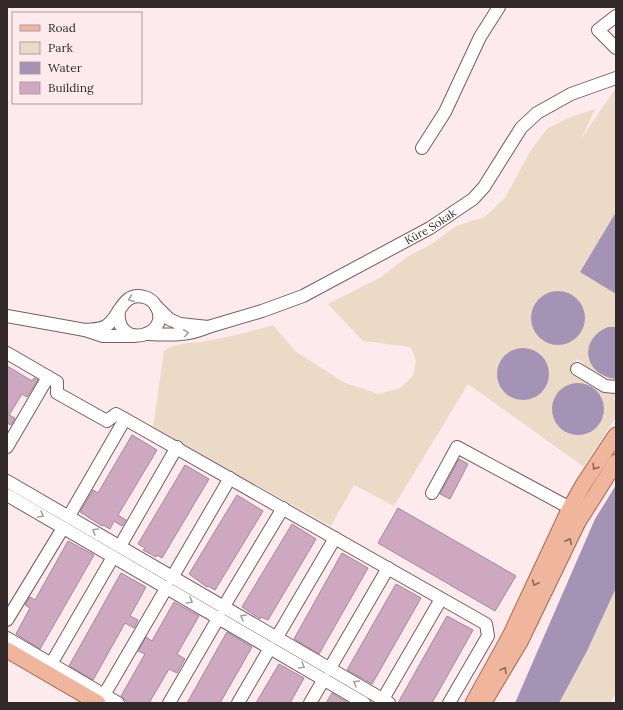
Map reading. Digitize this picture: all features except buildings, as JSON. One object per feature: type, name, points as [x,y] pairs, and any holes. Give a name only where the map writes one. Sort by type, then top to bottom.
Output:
[{"type":"main road","points":[[473,703],[510,636],[570,508],[583,485],[616,435]]},
{"type":"main road","points":[[484,703],[520,642],[578,522],[616,462]]},
{"type":"main road","points":[[7,650],[101,699]]},
{"type":"main road","points":[[7,661],[78,703]]},
{"type":"street","points":[[422,148],[445,112],[480,38],[499,7]]},
{"type":"street","points":[[616,16],[598,30],[616,48]]},
{"type":"street","name":"Küre Sokak","points":[[148,334],[171,336],[197,332],[303,296],[430,228],[474,199],[484,187],[521,128],[537,113],[571,94],[616,78]]},
{"type":"street","points":[[85,330],[105,327],[115,318],[122,304],[133,296],[146,297],[152,301],[169,319],[180,324],[208,327]]},
{"type":"street","points":[[7,316],[85,330],[102,336],[141,336],[148,334],[157,325],[159,319],[156,306]]},
{"type":"street","points":[[119,310],[118,317],[123,329],[134,336]]},
{"type":"street","points":[[7,353],[57,382],[57,393],[101,418],[107,421],[116,414],[486,624],[488,636],[449,703]]},
{"type":"street","points":[[577,369],[605,386],[616,387]]},
{"type":"street","points":[[7,447],[48,377]]},
{"type":"street","points":[[68,516],[125,419]]},
{"type":"street","points":[[432,493],[457,447],[570,508]]},
{"type":"street","points":[[120,546],[177,448]]},
{"type":"street","points":[[173,576],[230,478]]},
{"type":"street","points":[[7,481],[386,701],[441,599]]},
{"type":"street","points":[[7,495],[219,617],[364,703]]},
{"type":"street","points":[[224,606],[283,508]]},
{"type":"street","points":[[7,620],[63,528]]},
{"type":"street","points":[[277,637],[335,538]]},
{"type":"street","points":[[51,664],[113,557]]},
{"type":"street","points":[[330,668],[388,568]]},
{"type":"street","points":[[101,699],[167,588]]},
{"type":"street","points":[[169,703],[219,617]]},
{"type":"street","points":[[7,638],[51,664],[101,699],[118,703]]},
{"type":"street","points":[[238,703],[270,648]]},
{"type":"street","points":[[310,703],[324,679]]},
{"type":"green space","points":[[616,88],[616,212],[580,272],[616,294],[616,384],[605,383],[582,370],[581,368],[584,363],[577,359],[571,369],[604,388],[616,389],[616,394],[613,399],[616,401],[616,417],[584,467],[468,384],[394,506],[354,485],[331,526],[153,428],[164,351],[174,346],[223,338],[273,325],[295,351],[345,383],[379,394],[400,388],[413,376],[416,361],[411,347],[363,341],[328,304],[381,277],[407,257],[432,244],[456,226],[485,217],[505,198],[531,150],[547,129],[568,118],[595,109],[581,139]]},
{"type":"green space","points":[[616,588],[616,693],[610,703],[559,703],[587,651]]},
{"type":"water","points":[[616,212],[616,294],[580,272]]},
{"type":"water","points":[[558,291],[568,293],[577,299],[583,308],[585,318],[583,328],[577,337],[568,343],[558,345],[548,343],[539,337],[533,328],[531,318],[533,308],[539,299],[548,293]]},
{"type":"water","points":[[608,327],[616,327],[616,379],[605,376],[597,371],[591,364],[588,356],[592,340],[598,333]]},
{"type":"water","points":[[518,348],[528,348],[542,355],[549,369],[549,379],[542,393],[528,400],[518,400],[508,396],[501,389],[497,379],[497,369],[501,359],[508,352]]},
{"type":"water","points":[[578,383],[588,385],[596,391],[602,399],[604,409],[602,419],[596,427],[588,433],[578,435],[568,433],[560,427],[554,419],[552,409],[554,399],[560,391],[568,385]]},
{"type":"water","points":[[616,485],[616,588],[587,651],[559,703],[515,703],[595,519]]}]
